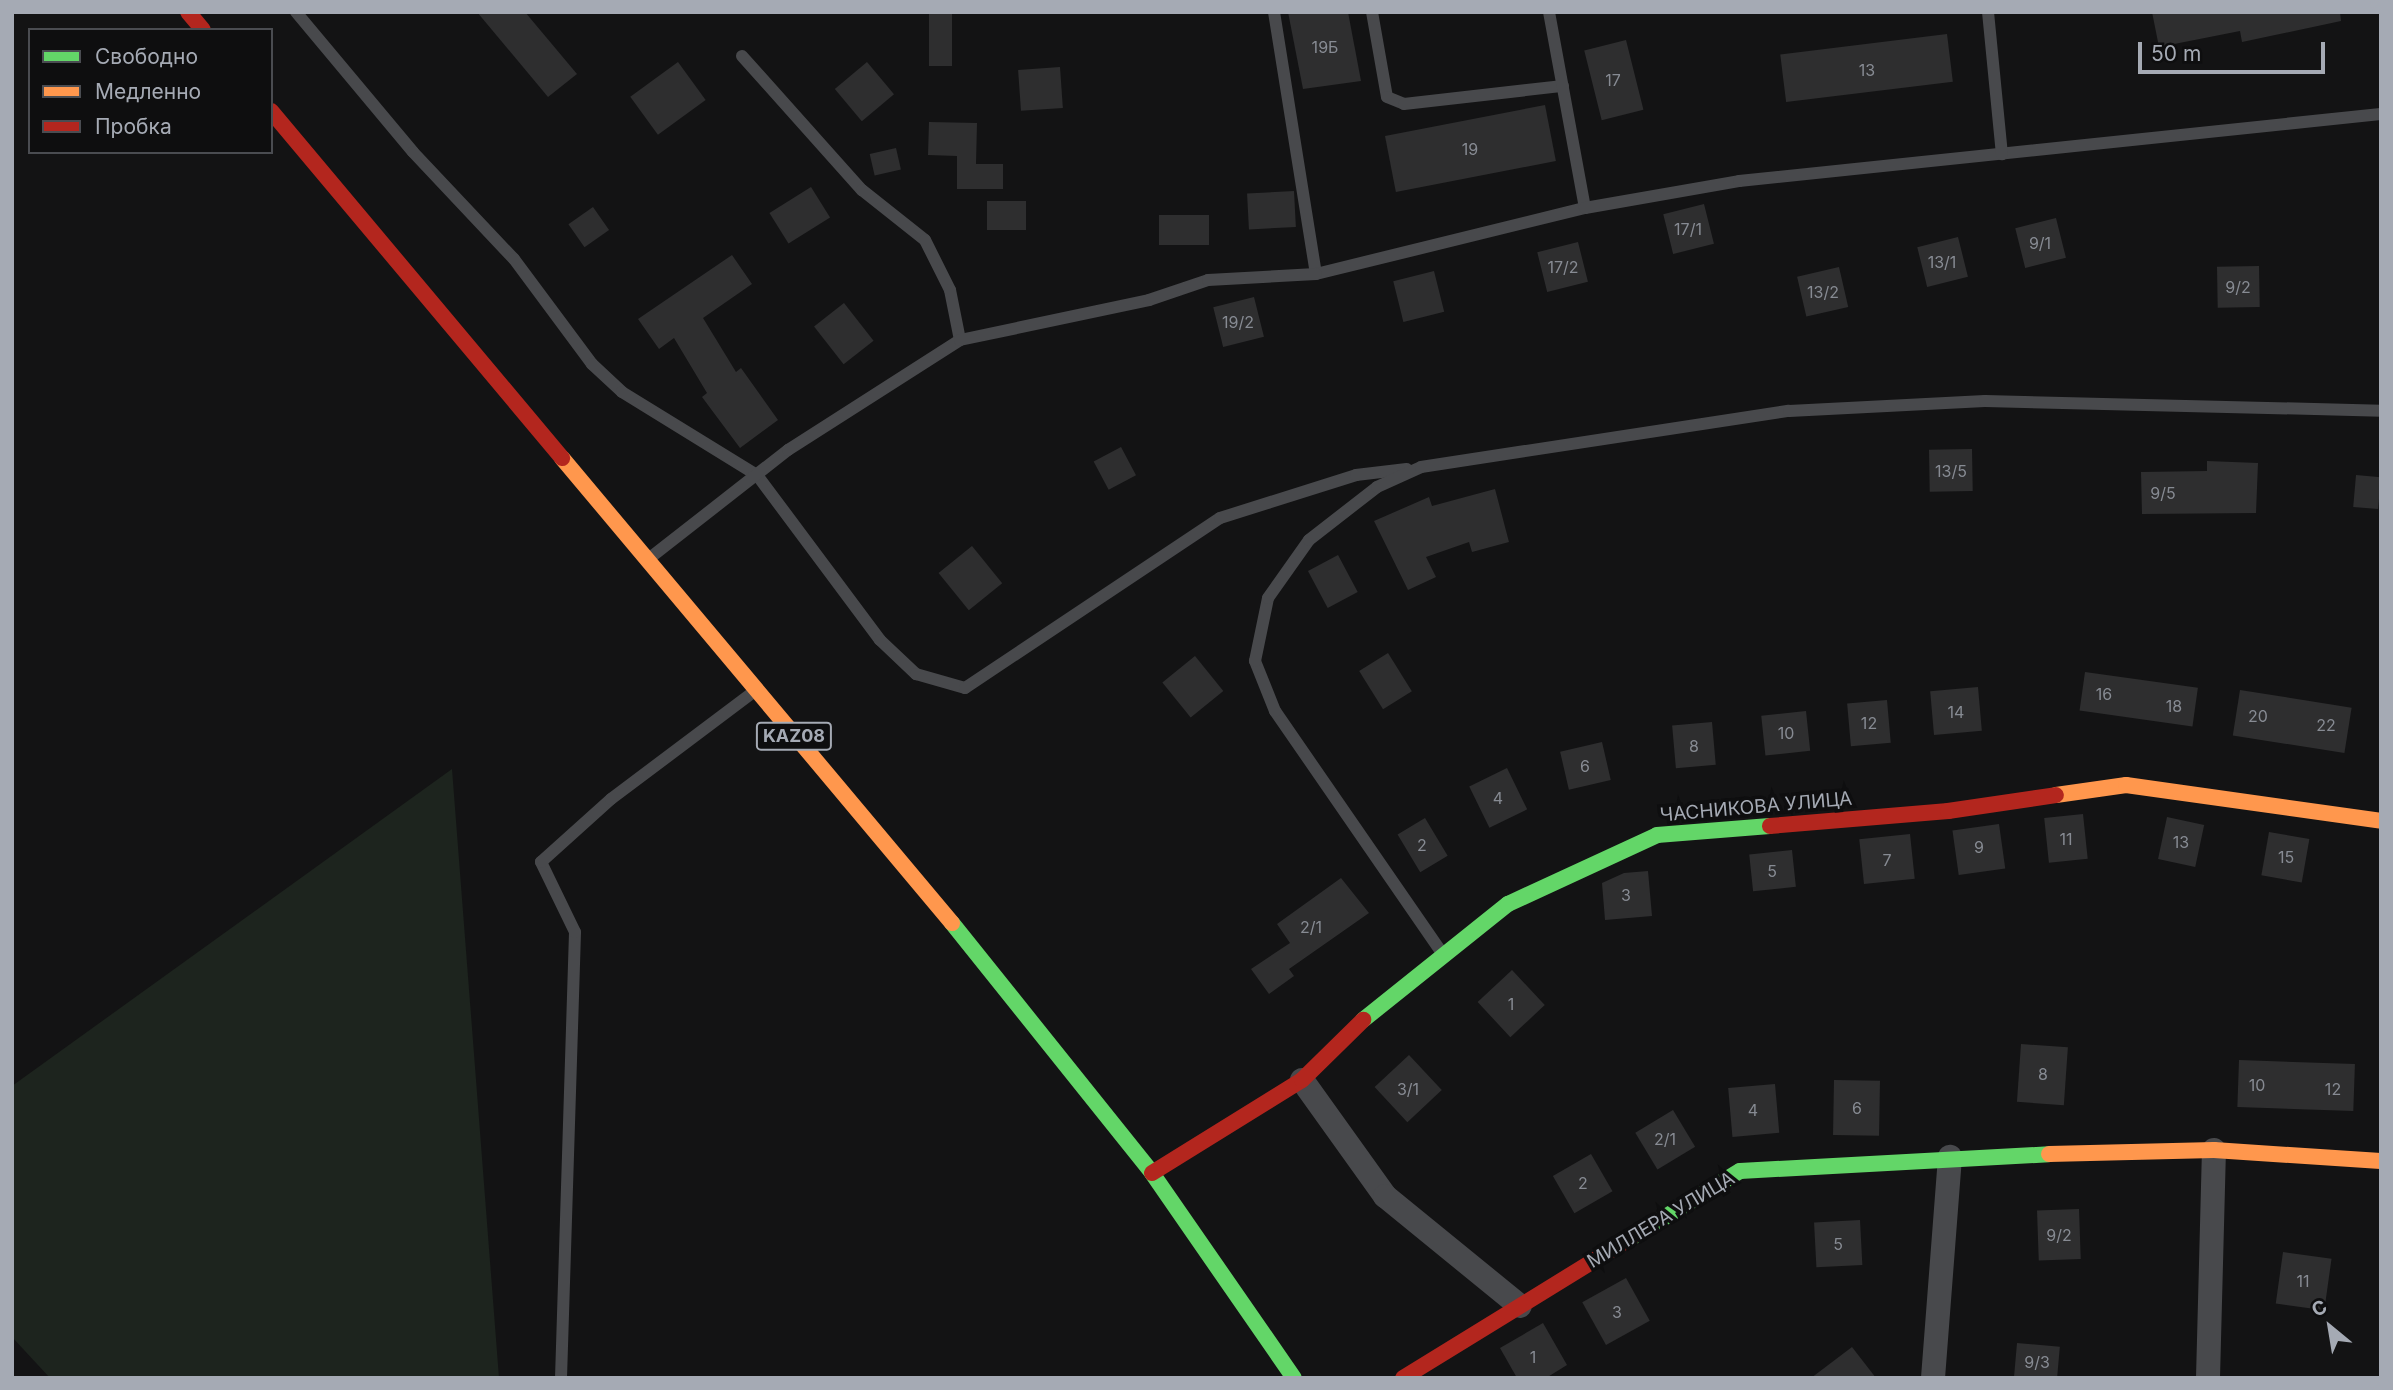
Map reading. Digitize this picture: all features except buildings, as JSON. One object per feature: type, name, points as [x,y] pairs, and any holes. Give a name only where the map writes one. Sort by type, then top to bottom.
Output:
[{"type":"main road","points":[[188,12],[201,28]]},
{"type":"main road","name":"KAZ08","points":[[273,113],[1038,1026],[1152,1173],[1294,1378]]},
{"type":"main road","name":"ЧАСНИКОВА УЛИЦА","points":[[1152,1173],[1302,1080],[1354,1027],[1508,904],[1657,835],[1948,811],[2126,785],[2381,821]]},
{"type":"main road","name":"МИЛЛЕРА УЛИЦА","points":[[1403,1378],[1740,1171],[1950,1157],[2214,1150],[2381,1161]]},
{"type":"street","points":[[1302,1080],[1385,1196],[1520,1306]]},
{"type":"street","points":[[2208,1378],[2214,1150]]},
{"type":"street","points":[[1933,1378],[1950,1157]]},
{"type":"lane","points":[[296,12],[413,152],[514,259],[592,364],[622,392],[757,475],[880,640],[916,674],[965,688],[1220,517],[1356,475],[1788,411],[1985,401],[2381,411]]},
{"type":"lane","points":[[1274,12],[1316,274]]},
{"type":"lane","points":[[1372,12],[1387,97],[1404,104],[1563,86]]},
{"type":"lane","points":[[1549,12],[1585,208]]},
{"type":"lane","points":[[1988,12],[2002,154]]},
{"type":"lane","points":[[742,56],[862,190],[925,240],[950,290],[960,340]]},
{"type":"lane","points":[[648,560],[757,475],[960,340],[1149,300],[1208,280],[1316,274],[1585,208],[1739,180],[2381,114]]},
{"type":"lane","points":[[1421,467],[1377,487],[1310,540],[1268,598],[1255,661],[1275,711],[1443,955]]},
{"type":"lane","points":[[561,1378],[575,932],[541,862],[611,799],[756,690]]},
{"type":"shaded area","points":[[452,769],[499,1378],[50,1378],[12,1337],[12,1086]]},
{"type":"traffic: fast","points":[[1363,1020],[1508,904],[1657,835],[1770,826]]},
{"type":"traffic: fast","points":[[952,923],[1152,1173],[1294,1378]]},
{"type":"traffic: fast","points":[[1631,1238],[1740,1171],[2049,1154]]},
{"type":"traffic: slow","points":[[562,458],[952,923]]},
{"type":"traffic: slow","points":[[2056,795],[2126,785],[2381,821]]},
{"type":"traffic: slow","points":[[2049,1154],[2214,1150],[2381,1161]]},
{"type":"traffic: jam","points":[[188,12],[201,28]]},
{"type":"traffic: jam","points":[[273,113],[562,458]]},
{"type":"traffic: jam","points":[[1770,826],[1948,811],[2056,795]]},
{"type":"traffic: jam","points":[[1152,1173],[1302,1080],[1363,1020]]},
{"type":"traffic: jam","points":[[1403,1378],[1631,1238]]}]
